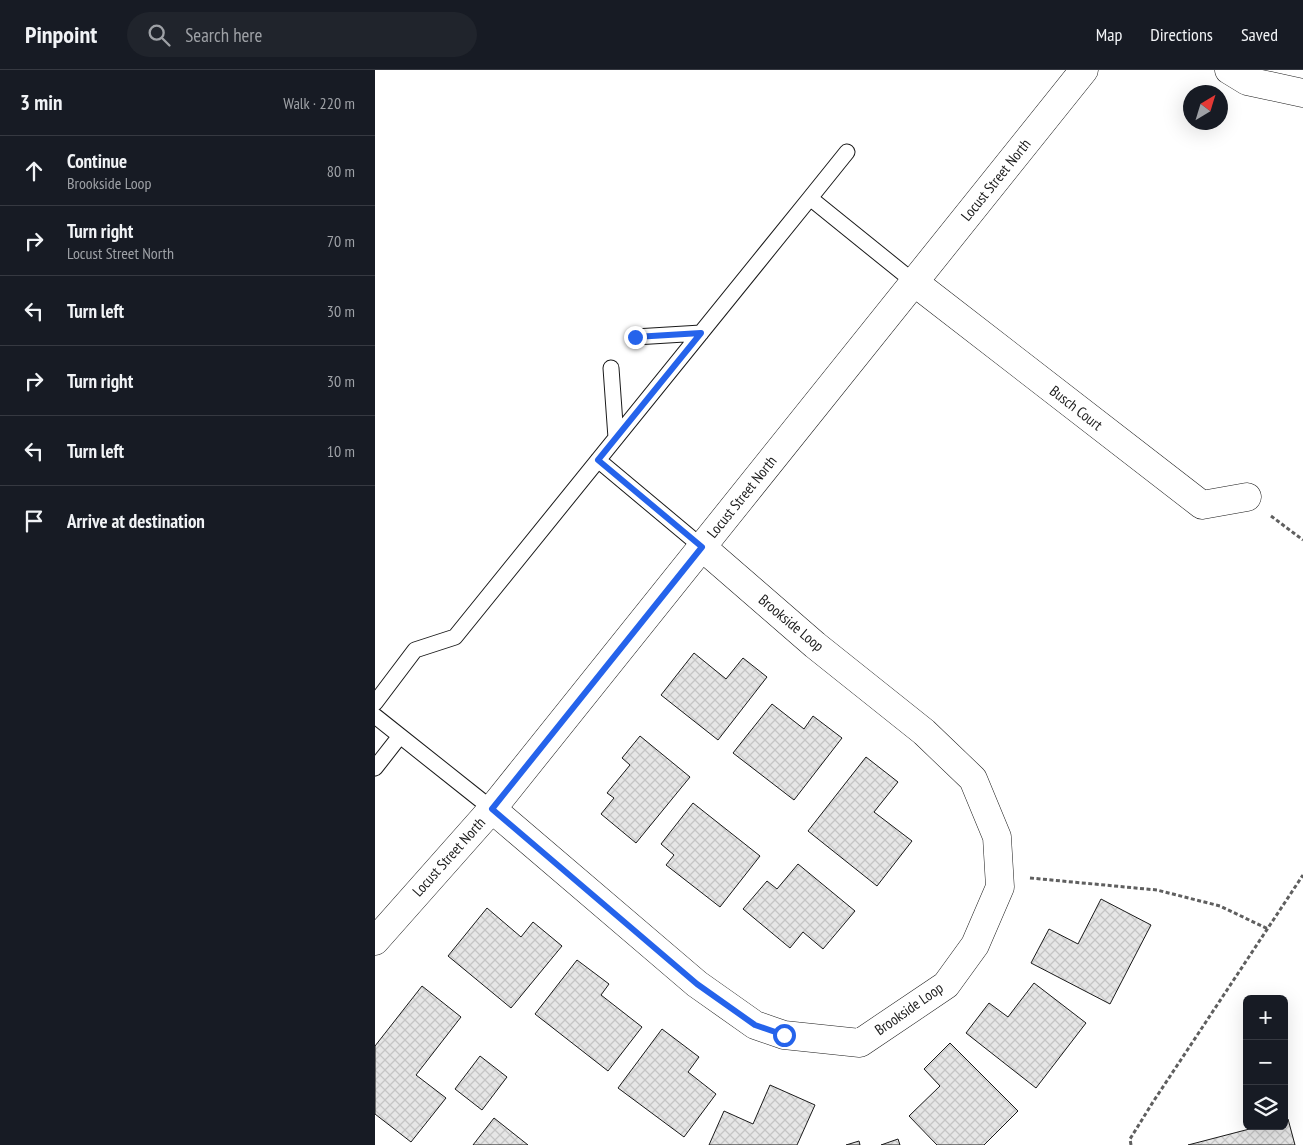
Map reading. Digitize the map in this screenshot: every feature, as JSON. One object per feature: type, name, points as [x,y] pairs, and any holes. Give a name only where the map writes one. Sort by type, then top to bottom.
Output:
[{"type":"street","name":"Locust Street North","points":[[375,941],[492,809],[1084,70]]},
{"type":"street","points":[[1229,70],[1247,81],[1303,93]]},
{"type":"street","name":"Busch Court","points":[[914,282],[1201,505],[1247,497]]},
{"type":"street","name":"Brookside Loop","points":[[492,809],[697,984],[755,1025],[784,1035],[860,1043],[945,985],[975,945],[1000,887],[997,837],[973,779],[924,732],[815,645],[702,547]]},
{"type":"lane","points":[[375,703],[415,650],[455,637],[847,152]]},
{"type":"lane","points":[[810,198],[914,282]]},
{"type":"lane","points":[[635,337],[701,333]]},
{"type":"lane","points":[[611,368],[616,438]]},
{"type":"lane","points":[[598,460],[702,547]]},
{"type":"lane","points":[[375,716],[492,809]]},
{"type":"lane","points":[[375,768],[400,736]]},
{"type":"path","points":[[1247,497],[1303,540]]},
{"type":"path","points":[[1131,1145],[1130,1139],[1153,1102],[1303,875]]},
{"type":"path","points":[[999,876],[1157,890],[1220,906],[1268,929]]},
{"type":"building","points":[[694,653],[726,679],[743,658],[767,677],[718,740],[661,695]]},
{"type":"building","points":[[772,704],[804,729],[813,716],[842,738],[794,800],[733,753]]},
{"type":"building","points":[[640,736],[690,777],[636,843],[601,814],[614,798],[607,793],[630,765],[622,758]]},
{"type":"building","points":[[866,757],[898,782],[874,812],[912,841],[877,886],[808,831]]},
{"type":"building","points":[[693,803],[760,856],[720,907],[666,865],[674,855],[661,844]]},
{"type":"building","points":[[798,864],[855,911],[823,949],[803,932],[790,948],[743,909],[767,881],[777,889]]},
{"type":"building","points":[[1101,899],[1151,925],[1110,1004],[1031,963],[1049,929],[1078,944]]},
{"type":"building","points":[[487,908],[521,937],[533,922],[562,946],[511,1008],[448,956]]},
{"type":"building","points":[[577,960],[609,984],[601,995],[642,1027],[608,1071],[535,1014]]},
{"type":"building","points":[[1034,983],[1086,1023],[1036,1088],[966,1033],[989,1003],[1008,1017]]},
{"type":"building","points":[[422,986],[461,1017],[416,1075],[446,1098],[411,1142],[375,1114],[375,1046]]},
{"type":"building","points":[[662,1029],[699,1057],[688,1072],[716,1094],[684,1137],[618,1088]]},
{"type":"building","points":[[950,1043],[1018,1111],[984,1145],[937,1145],[909,1116],[940,1086],[924,1069]]},
{"type":"building","points":[[480,1056],[507,1077],[482,1110],[455,1089]]},
{"type":"building","points":[[770,1085],[815,1105],[797,1145],[709,1145],[724,1111],[753,1124]]},
{"type":"building","points":[[494,1118],[528,1145],[473,1145]]},
{"type":"building","points":[[1288,1119],[1295,1145],[1188,1145],[1246,1130],[1288,1130]]},
{"type":"building","points":[[898,1139],[900,1145],[881,1145]]},
{"type":"building","points":[[859,1141],[860,1145],[846,1145]]},
{"type":"route","points":[[635,337],[701,333],[598,460],[702,547],[492,809],[697,984],[755,1025],[784,1035]]}]
